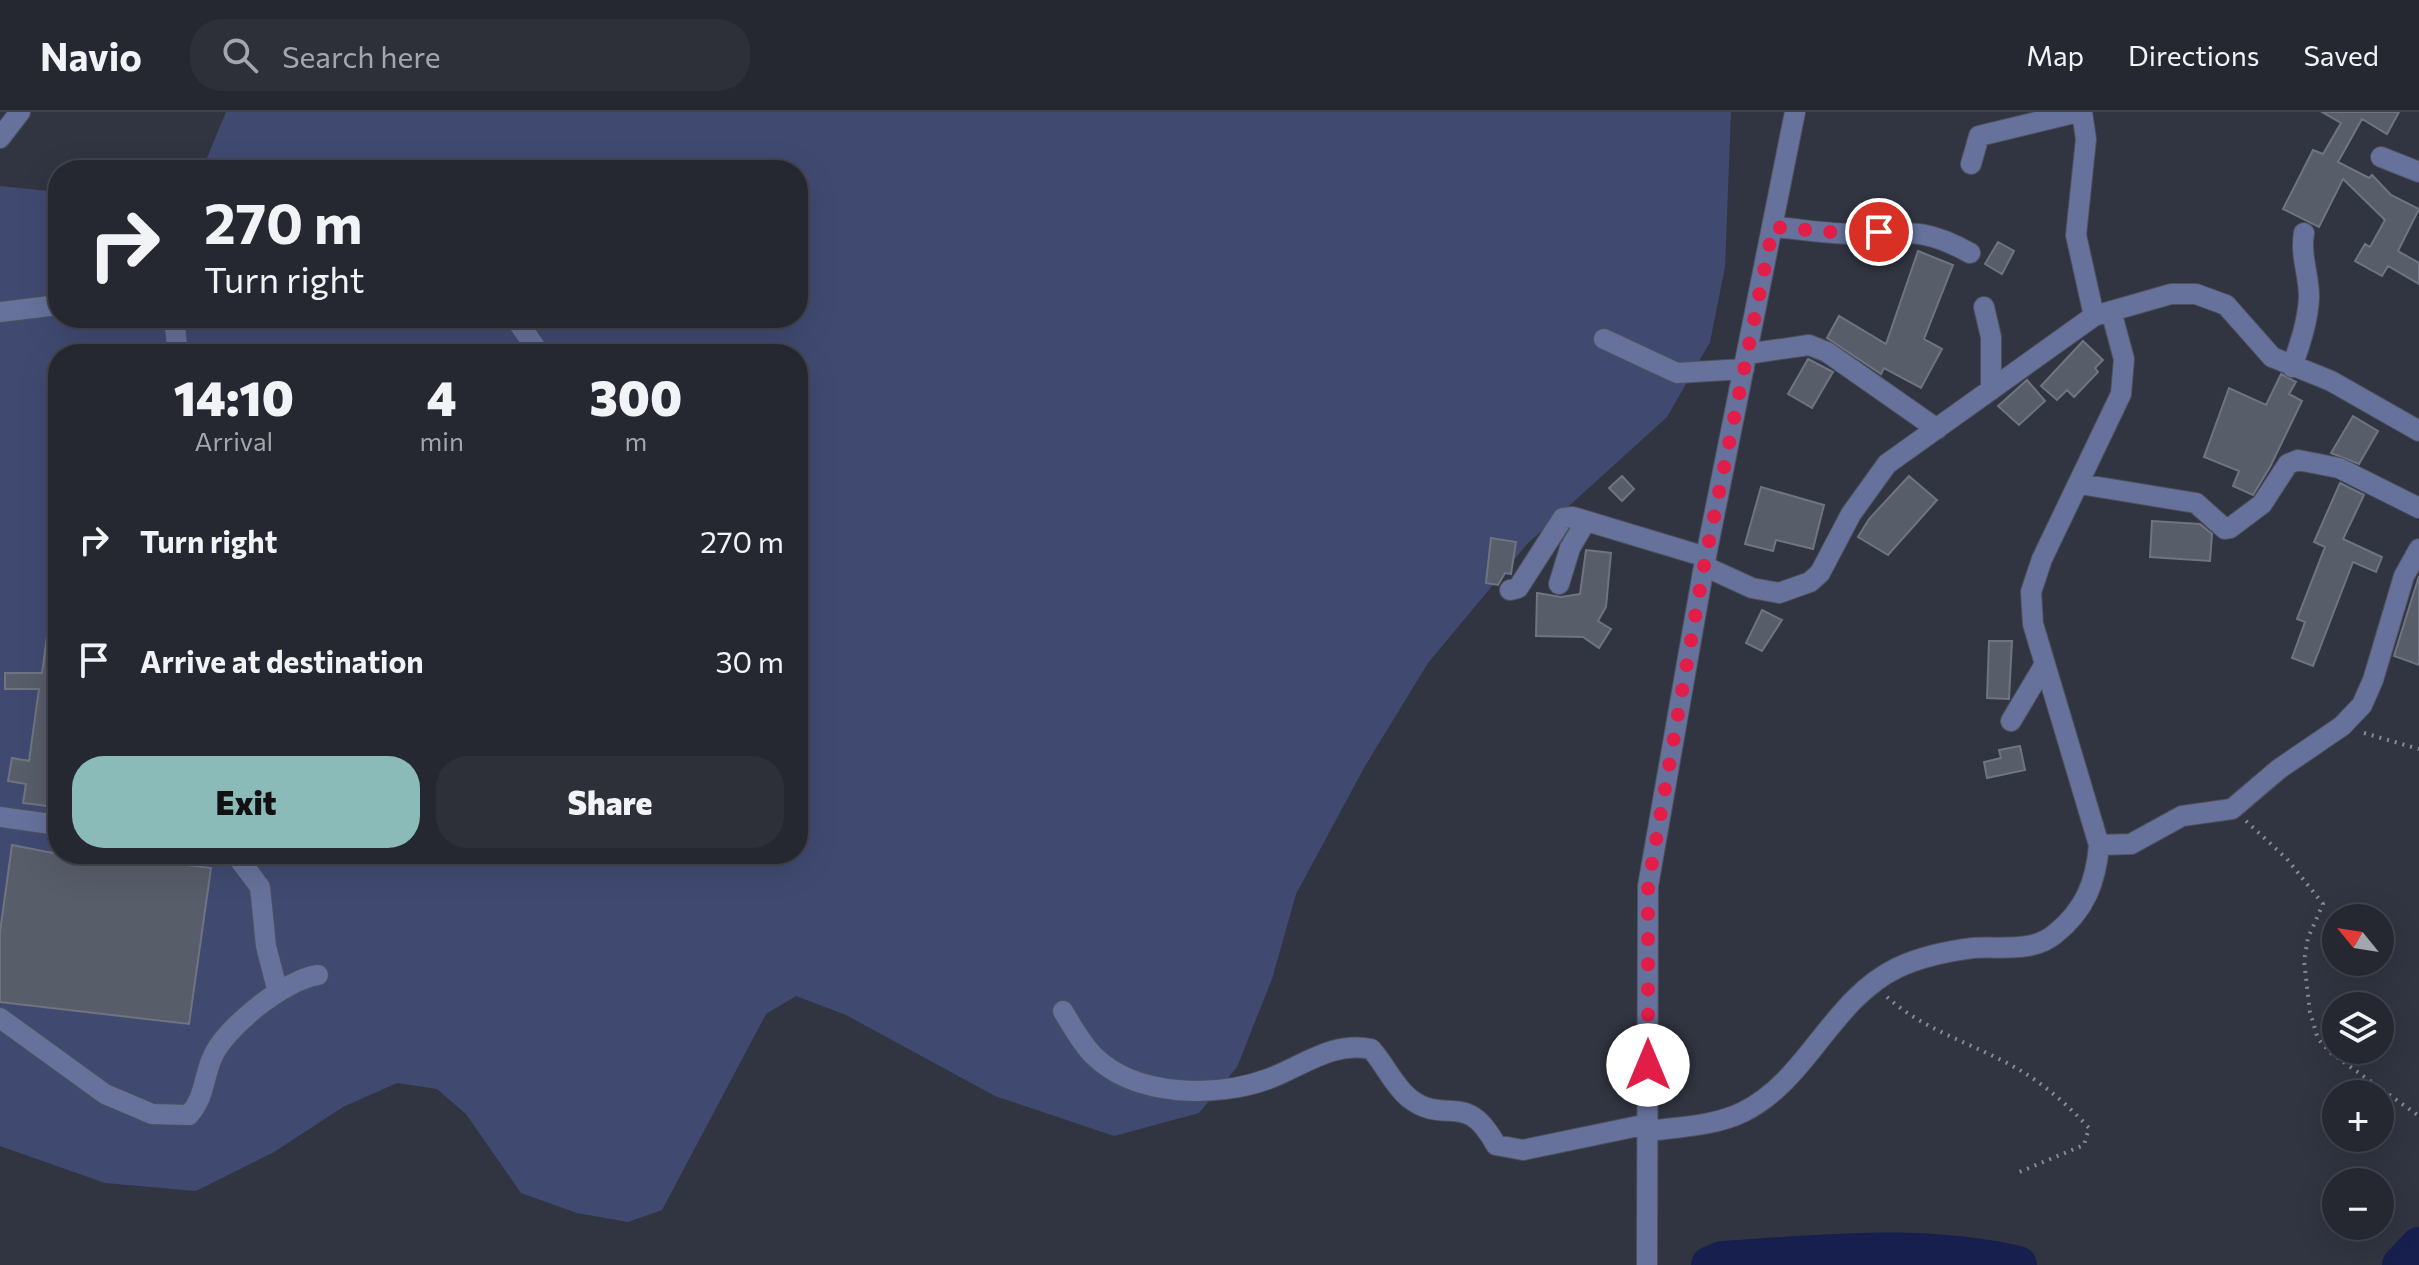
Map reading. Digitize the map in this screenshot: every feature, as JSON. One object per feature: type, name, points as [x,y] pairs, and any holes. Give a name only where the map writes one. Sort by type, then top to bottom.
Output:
[{"type":"street","points":[[0,138],[20,112]]},
{"type":"street","points":[[1647,1265],[1648,886],[1705,562],[1795,112]]},
{"type":"street","points":[[1063,1011],[1095,1057],[1121,1076],[1187,1091],[1249,1085],[1331,1050],[1355,1046],[1371,1049],[1410,1099],[1424,1106],[1469,1112],[1486,1126],[1496,1145],[1523,1150],[1648,1128],[1707,1123],[1741,1114],[1756,1105],[1791,1073],[1857,994],[1878,978],[1915,960],[1972,948],[2034,945],[2052,937],[2088,896],[2097,871],[2099,845],[2033,624],[2031,592],[2042,559],[2109,427],[2125,379],[2124,359],[2102,313],[2076,235],[2086,139],[2080,112],[1979,136],[1971,164]]},
{"type":"street","points":[[2381,157],[2419,172]]},
{"type":"street","points":[[1773,227],[1855,234],[1903,230],[1946,240],[1970,253]]},
{"type":"street","points":[[2292,367],[2304,331],[2309,295],[2301,251],[2304,233]]},
{"type":"street","points":[[1510,590],[1518,588],[1563,518],[1586,521],[1705,562],[1752,588],[1779,593],[1810,582],[1826,563],[1851,514],[1887,464],[2102,313],[2171,294],[2211,297],[2226,305],[2272,357],[2331,381],[2419,431]]},
{"type":"street","points":[[0,312],[48,306]]},
{"type":"street","points":[[1984,307],[1991,337],[1991,390]]},
{"type":"street","points":[[1604,339],[1677,373],[1746,362],[1809,345],[1827,352],[1937,429]]},
{"type":"street","points":[[2080,484],[2196,503],[2225,529],[2262,504],[2288,464],[2298,460],[2339,468],[2419,508]]},
{"type":"street","points":[[1559,584],[1570,548],[1586,521]]},
{"type":"street","points":[[2099,845],[2131,844],[2182,816],[2232,809],[2279,769],[2342,726],[2362,705],[2368,692],[2404,576],[2419,549]]},
{"type":"street","points":[[2011,721],[2045,664]]},
{"type":"street","points":[[0,817],[48,824]]},
{"type":"street","points":[[243,864],[260,887],[266,946],[277,989]]},
{"type":"street","points":[[0,1018],[105,1094],[152,1114],[189,1115],[204,1092],[205,1078],[220,1044],[277,989],[301,977],[318,975]]},
{"type":"path","points":[[2342,726],[2419,749]]},
{"type":"path","points":[[2232,809],[2287,859],[2323,904],[2308,938],[2304,961],[2310,1012],[2318,1039],[2331,1053],[2419,1116]]},
{"type":"path","points":[[1878,978],[1881,992],[1892,1002],[1930,1027],[2002,1060],[2043,1084],[2089,1128],[2084,1145],[2017,1173]]},
{"type":"shaded area","points":[[226,112],[1731,112],[1725,267],[1710,342],[1667,417],[1527,544],[1428,663],[1365,766],[1296,894],[1272,979],[1237,1067],[1199,1113],[1114,1136],[995,1096],[846,1015],[796,996],[766,1014],[662,1210],[628,1222],[577,1213],[521,1193],[466,1114],[437,1089],[397,1083],[343,1107],[274,1152],[196,1191],[105,1183],[0,1146],[0,186],[48,191],[48,328],[808,328],[808,160],[206,160]]},
{"type":"building","points":[[2322,112],[2399,112],[2387,134],[2362,119],[2338,162],[2369,178],[2372,175],[2391,195],[2419,209],[2398,251],[2419,263],[2419,284],[2388,266],[2382,276],[2355,261],[2365,244],[2370,247],[2385,220],[2343,179],[2319,227],[2283,209],[2313,150],[2323,154],[2341,123]]},
{"type":"building","points":[[1998,242],[2014,251],[2002,274],[1985,264]]},
{"type":"building","points":[[1918,251],[1953,265],[1924,339],[1942,349],[1921,388],[1884,368],[1881,374],[1827,338],[1839,316],[1886,344]]},
{"type":"building","points":[[2083,341],[2103,360],[2095,368],[2098,372],[2074,397],[2067,390],[2057,400],[2041,386]]},
{"type":"building","points":[[1808,359],[1833,372],[1812,408],[1788,394]]},
{"type":"building","points":[[2281,374],[2296,382],[2289,394],[2302,401],[2253,495],[2233,486],[2239,471],[2204,457],[2229,388],[2266,405]]},
{"type":"building","points":[[2027,380],[2045,401],[2019,425],[1998,406]]},
{"type":"building","points":[[2353,416],[2378,431],[2359,464],[2331,453]]},
{"type":"building","points":[[1622,476],[1634,489],[1622,501],[1609,488]]},
{"type":"building","points":[[1909,476],[1937,500],[1888,555],[1858,537],[1869,519]]},
{"type":"building","points":[[2340,483],[2364,495],[2343,539],[2382,557],[2376,572],[2353,562],[2313,666],[2292,658],[2305,622],[2297,619],[2325,547],[2314,542]]},
{"type":"building","points":[[1761,487],[1824,505],[1813,549],[1776,540],[1773,551],[1745,544]]},
{"type":"building","points":[[2152,521],[2200,524],[2212,534],[2210,561],[2150,557]]},
{"type":"building","points":[[1491,538],[1516,542],[1511,574],[1505,573],[1498,585],[1486,583]]},
{"type":"building","points":[[1586,550],[1611,553],[1606,607],[1598,621],[1611,629],[1599,648],[1583,637],[1536,636],[1537,593],[1561,597],[1580,594]]},
{"type":"building","points":[[2419,576],[2419,665],[2394,656]]},
{"type":"building","points":[[1762,610],[1782,620],[1762,651],[1746,643]]},
{"type":"building","points":[[48,629],[48,806],[23,803],[26,784],[8,781],[12,758],[29,761],[39,689],[5,689],[5,673],[42,673]]},
{"type":"building","points":[[1989,641],[2012,641],[2009,699],[1987,698]]},
{"type":"building","points":[[2020,746],[2025,770],[1987,778],[1984,762],[2001,758],[1999,750]]},
{"type":"building","points":[[12,845],[48,852],[48,864],[178,864],[211,868],[189,1024],[0,1002],[0,932]]},
{"type":"waterway","points":[[2401,1265],[2419,1246]]},
{"type":"waterway","points":[[1710,1265],[1722,1260],[1870,1252],[1945,1254],[2018,1265]]},
{"type":"route","points":[[1648,1065],[1648,886],[1704,566],[1773,227],[1855,234],[1879,232]]}]
